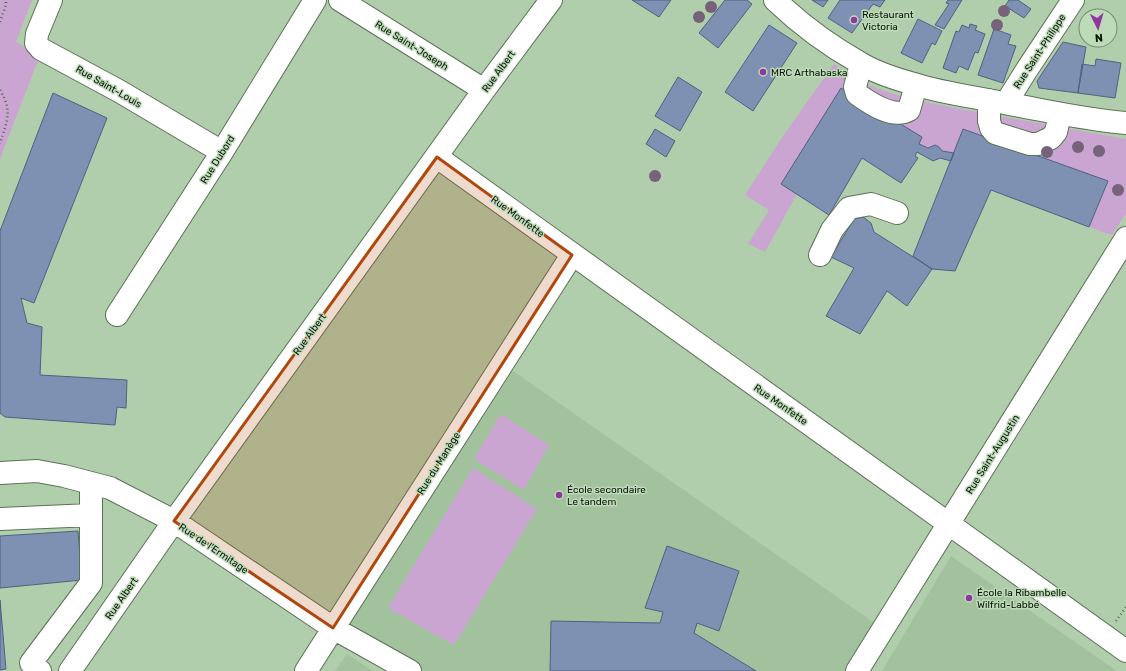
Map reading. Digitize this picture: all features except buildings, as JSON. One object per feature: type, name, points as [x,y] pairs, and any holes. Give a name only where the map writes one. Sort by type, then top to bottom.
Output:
[{"type":"street","name":"Rue Saint-Louis","points":[[51,0],[37,34],[36,44],[41,49],[118,91],[222,152]]},
{"type":"street","name":"Rue Dubord","points":[[117,315],[222,152],[315,0]]},
{"type":"street","name":"Rue Saint-Joseph","points":[[340,0],[484,90]]},
{"type":"street","name":"Rue Albert","points":[[70,671],[174,521],[484,90],[551,0]]},
{"type":"street","points":[[775,0],[813,32],[861,64],[888,76],[916,85],[954,94],[1060,114],[1126,123]]},
{"type":"street","name":"Rue Saint-Philippe","points":[[998,102],[1041,47],[1073,0]]},
{"type":"street","points":[[861,64],[855,87],[857,94],[880,108],[897,114],[909,110],[916,85]]},
{"type":"street","points":[[998,102],[989,121],[991,128],[995,133],[1030,144],[1038,144],[1051,138],[1056,132],[1060,114]]},
{"type":"street","name":"Rue Monfette","points":[[437,157],[949,524],[1121,638]]},
{"type":"street","points":[[820,255],[832,230],[849,208],[872,204],[897,213]]},
{"type":"street","name":"Rue Saint-Augustin","points":[[857,671],[1126,238]]},
{"type":"street","name":"Rue du Manège","points":[[306,671],[572,255]]},
{"type":"street","name":"Rue de l'Ermitage","points":[[0,473],[38,471],[110,488],[174,521],[333,628],[410,671]]},
{"type":"street","points":[[40,671],[31,663],[91,583],[90,483]]},
{"type":"street","points":[[0,519],[91,514]]},
{"type":"path","points":[[0,22],[6,5],[6,0]]},
{"type":"path","points":[[0,90],[8,106],[8,119],[0,144]]},
{"type":"path","points":[[1121,638],[1126,607]]},
{"type":"highlighted area","points":[[437,157],[572,255],[333,628],[174,521]]},
{"type":"shaded area","points":[[0,0],[32,0],[16,42],[40,55],[0,159]]},
{"type":"shaded area","points":[[834,64],[857,80],[907,98],[1126,139],[1126,213],[1112,235],[1089,227],[1108,181],[963,129],[954,153],[942,151],[935,145],[928,148],[919,144],[922,137],[781,184],[797,194],[765,252],[748,244],[769,210],[745,195],[783,136]]},
{"type":"shaded area","name":"École secondaire Le tandem","points":[[506,366],[876,624],[847,671],[423,671],[345,626]]},
{"type":"shaded area","points":[[501,414],[549,445],[524,490],[474,459]]},
{"type":"shaded area","points":[[473,468],[537,509],[454,645],[388,608]]},
{"type":"shaded area","name":"École la Ribambelle Wilfrid-Labbé","points":[[951,556],[1117,671],[882,671]]},
{"type":"shaded area","points":[[347,654],[373,671],[335,671]]},
{"type":"place","name":"Restaurant Victoria","points":[[854,20]]},
{"type":"place","name":"MRC Arthabaska","points":[[763,72]]},
{"type":"place","name":"École secondaire Le tandem","points":[[559,495]]},
{"type":"place","name":"École la Ribambelle Wilfrid-Labbé","points":[[969,598]]}]
